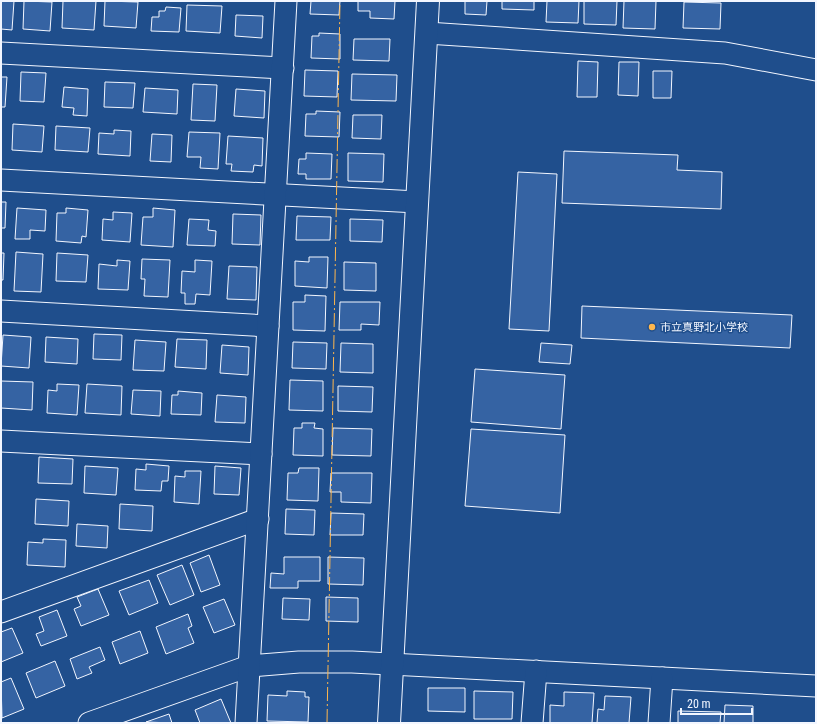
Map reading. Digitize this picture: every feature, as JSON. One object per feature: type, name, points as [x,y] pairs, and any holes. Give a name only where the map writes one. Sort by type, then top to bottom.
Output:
[{"type":"street","points":[[246,723],[286,1]]},
{"type":"street","points":[[389,723],[428,1]]},
{"type":"street","points":[[427,33],[725,53],[816,70]]},
{"type":"street","points":[[1,53],[283,68]]},
{"type":"street","points":[[1,180],[417,202]]},
{"type":"street","points":[[1,311],[268,326]]},
{"type":"street","points":[[1,441],[261,454]]},
{"type":"street","points":[[1,612],[258,519]]},
{"type":"street","points":[[89,723],[250,666],[299,662],[392,664],[816,686]]},
{"type":"street","points":[[532,723],[536,672]]},
{"type":"street","points":[[659,723],[662,678]]},
{"type":"building","points":[[1,1],[14,1],[12,30],[1,29]]},
{"type":"building","points":[[24,1],[52,2],[50,31],[23,29]]},
{"type":"building","points":[[63,1],[96,1],[94,30],[62,28]]},
{"type":"building","points":[[105,1],[138,2],[136,28],[104,26]]},
{"type":"building","points":[[311,1],[340,1],[339,15],[310,14]]},
{"type":"building","points":[[358,1],[395,1],[394,19],[370,18],[370,11],[358,11]]},
{"type":"building","points":[[465,1],[487,1],[486,15],[465,14]]},
{"type":"building","points":[[502,1],[534,1],[534,10],[502,9]]},
{"type":"building","points":[[547,1],[579,1],[578,23],[546,22]]},
{"type":"building","points":[[584,1],[617,1],[616,25],[584,24]]},
{"type":"building","points":[[624,1],[656,1],[655,29],[623,28]]},
{"type":"building","points":[[684,2],[721,3],[720,29],[683,28]]},
{"type":"building","points":[[187,5],[222,6],[220,33],[186,31]]},
{"type":"building","points":[[166,7],[181,8],[179,32],[151,31],[152,17],[159,17],[159,11],[165,11]]},
{"type":"building","points":[[236,15],[263,16],[262,38],[235,36]]},
{"type":"building","points":[[319,33],[340,34],[340,59],[311,58],[312,36],[319,36]]},
{"type":"building","points":[[354,39],[390,39],[389,61],[353,60]]},
{"type":"building","points":[[578,61],[598,62],[597,97],[577,97]]},
{"type":"building","points":[[619,62],[639,62],[638,96],[618,95]]},
{"type":"building","points":[[305,70],[338,71],[337,97],[304,96]]},
{"type":"building","points":[[653,71],[672,71],[671,98],[653,98]]},
{"type":"building","points":[[21,72],[46,73],[44,102],[20,101]]},
{"type":"building","points":[[352,74],[397,75],[396,101],[351,100]]},
{"type":"building","points":[[1,77],[7,77],[5,107],[1,107]]},
{"type":"building","points":[[105,82],[135,83],[133,108],[104,107]]},
{"type":"building","points":[[193,84],[217,85],[215,121],[191,120]]},
{"type":"building","points":[[64,87],[88,89],[87,116],[73,115],[74,108],[62,107]]},
{"type":"building","points":[[145,88],[178,90],[177,114],[143,112]]},
{"type":"building","points":[[236,89],[265,91],[264,118],[234,116]]},
{"type":"building","points":[[316,111],[340,112],[339,137],[305,136],[306,114],[316,114]]},
{"type":"building","points":[[353,115],[382,115],[381,139],[352,138]]},
{"type":"building","points":[[13,124],[44,126],[42,152],[12,150]]},
{"type":"building","points":[[56,126],[90,128],[88,152],[55,150]]},
{"type":"building","points":[[114,130],[131,131],[130,156],[98,154],[99,133],[114,134]]},
{"type":"building","points":[[189,132],[220,133],[218,169],[200,168],[201,157],[187,157]]},
{"type":"building","points":[[152,134],[172,135],[171,162],[150,161]]},
{"type":"building","points":[[228,136],[263,138],[262,166],[254,165],[253,172],[231,171],[232,164],[226,164]]},
{"type":"building","points":[[564,151],[678,155],[677,170],[722,172],[721,209],[562,203]]},
{"type":"building","points":[[306,153],[332,154],[331,179],[306,179],[306,174],[298,174],[299,159],[306,159]]},
{"type":"building","points":[[348,153],[384,154],[383,182],[348,181]]},
{"type":"building","points":[[518,172],[557,174],[549,331],[509,329]]},
{"type":"building","points":[[1,202],[6,202],[5,228],[1,228]]},
{"type":"building","points":[[17,208],[46,210],[45,231],[30,230],[30,239],[15,239]]},
{"type":"building","points":[[66,208],[88,210],[86,237],[82,236],[81,243],[56,241],[57,213],[66,213]]},
{"type":"building","points":[[153,208],[175,210],[173,247],[141,245],[143,217],[153,217]]},
{"type":"building","points":[[113,212],[132,213],[130,242],[102,240],[103,219],[113,220]]},
{"type":"building","points":[[233,214],[261,215],[260,245],[232,244]]},
{"type":"building","points":[[297,216],[331,217],[330,240],[296,240]]},
{"type":"building","points":[[189,219],[209,220],[208,230],[216,231],[215,246],[187,245]]},
{"type":"building","points":[[350,219],[383,220],[382,242],[350,241]]},
{"type":"building","points":[[16,252],[43,254],[41,292],[14,291]]},
{"type":"building","points":[[1,253],[4,253],[3,280],[1,280]]},
{"type":"building","points":[[57,253],[88,255],[86,282],[56,281]]},
{"type":"building","points":[[309,257],[328,257],[327,288],[295,286],[295,261],[309,262]]},
{"type":"building","points":[[142,259],[170,260],[168,297],[144,296],[145,279],[141,279]]},
{"type":"building","points":[[117,260],[130,261],[128,290],[98,289],[99,264],[117,266]]},
{"type":"building","points":[[195,260],[212,261],[210,295],[196,294],[195,304],[185,304],[185,293],[181,293],[182,271],[195,272]]},
{"type":"building","points":[[344,262],[376,263],[376,291],[344,290]]},
{"type":"building","points":[[229,266],[257,267],[256,300],[227,299]]},
{"type":"building","points":[[305,295],[326,296],[325,331],[293,330],[293,302],[305,302]]},
{"type":"building","points":[[340,302],[380,302],[379,325],[361,324],[361,330],[339,330]]},
{"type":"building","points":[[582,306],[792,315],[790,348],[581,338]]},
{"type":"building","points":[[94,334],[122,335],[121,360],[93,359]]},
{"type":"building","points":[[3,335],[31,337],[29,368],[1,366]]},
{"type":"building","points":[[46,337],[78,339],[77,364],[45,362]]},
{"type":"building","points":[[177,339],[207,340],[206,369],[175,367]]},
{"type":"building","points":[[135,340],[166,342],[164,371],[133,370]]},
{"type":"building","points":[[293,342],[327,343],[326,369],[292,368]]},
{"type":"building","points":[[341,343],[373,344],[373,373],[340,372]]},
{"type":"building","points":[[541,343],[572,345],[570,364],[539,362]]},
{"type":"building","points":[[222,345],[249,347],[248,375],[220,373]]},
{"type":"building","points":[[475,369],[565,375],[561,429],[471,422]]},
{"type":"building","points":[[290,380],[323,381],[323,411],[289,410]]},
{"type":"building","points":[[1,381],[33,382],[32,410],[1,408]]},
{"type":"building","points":[[57,384],[79,385],[77,415],[47,413],[48,390],[57,391]]},
{"type":"building","points":[[87,384],[122,386],[121,415],[85,413]]},
{"type":"building","points":[[338,386],[373,387],[372,412],[338,411]]},
{"type":"building","points":[[133,390],[161,391],[160,416],[131,414]]},
{"type":"building","points":[[178,391],[202,393],[201,415],[171,414],[172,395],[178,395]]},
{"type":"building","points":[[217,395],[246,397],[245,423],[215,422]]},
{"type":"building","points":[[302,423],[315,423],[314,428],[323,429],[323,456],[293,455],[294,428],[302,428]]},
{"type":"building","points":[[333,428],[372,429],[371,456],[332,455]]},
{"type":"building","points":[[471,429],[565,435],[560,513],[465,506]]},
{"type":"building","points":[[39,457],[73,459],[72,484],[38,483]]},
{"type":"building","points":[[146,464],[169,466],[168,481],[162,481],[161,491],[135,490],[136,469],[146,470]]},
{"type":"building","points":[[85,466],[118,468],[116,495],[84,493]]},
{"type":"building","points":[[215,466],[241,468],[239,495],[214,494]]},
{"type":"building","points":[[299,468],[319,468],[318,501],[287,500],[288,473],[298,473]]},
{"type":"building","points":[[185,471],[201,471],[199,504],[174,502],[175,476],[185,477]]},
{"type":"building","points":[[331,473],[372,473],[371,503],[341,502],[341,492],[330,492]]},
{"type":"building","points":[[36,499],[69,501],[68,526],[35,524]]},
{"type":"building","points":[[120,504],[153,506],[152,531],[119,529]]},
{"type":"building","points":[[286,509],[315,510],[314,535],[285,534]]},
{"type":"building","points":[[331,513],[364,514],[363,535],[330,535]]},
{"type":"building","points":[[77,524],[108,526],[107,548],[76,546]]},
{"type":"building","points":[[43,539],[66,540],[65,567],[27,565],[28,542],[43,543]]},
{"type":"building","points":[[209,555],[220,585],[201,592],[190,563]]},
{"type":"building","points":[[284,557],[320,557],[320,581],[298,581],[298,588],[270,588],[271,573],[284,574]]},
{"type":"building","points":[[328,557],[364,558],[363,585],[328,584]]},
{"type":"building","points":[[182,565],[194,595],[170,605],[157,575]]},
{"type":"building","points":[[149,580],[158,603],[129,615],[119,591]]},
{"type":"building","points":[[98,589],[109,615],[81,626],[74,609],[81,606],[77,597]]},
{"type":"building","points":[[326,597],[358,598],[358,622],[326,621]]},
{"type":"building","points":[[283,598],[310,599],[309,620],[282,619]]},
{"type":"building","points":[[224,599],[235,625],[214,633],[203,607]]},
{"type":"building","points":[[57,610],[67,636],[41,646],[36,634],[44,631],[39,617]]},
{"type":"building","points":[[188,614],[192,626],[188,628],[194,643],[166,654],[156,627]]},
{"type":"building","points":[[12,628],[23,653],[1,662],[1,632]]},
{"type":"building","points":[[140,631],[148,653],[120,664],[112,642]]},
{"type":"building","points":[[100,647],[105,660],[89,667],[92,673],[77,679],[70,659]]},
{"type":"building","points":[[55,661],[65,686],[36,698],[26,673]]},
{"type":"building","points":[[11,678],[24,709],[2,718],[1,682]]},
{"type":"building","points":[[428,688],[465,688],[465,712],[428,711]]},
{"type":"building","points":[[287,691],[305,692],[305,697],[309,697],[308,722],[267,721],[268,695],[287,696]]},
{"type":"building","points":[[474,691],[513,692],[512,719],[474,719]]},
{"type":"building","points":[[564,692],[594,693],[592,723],[550,723],[550,705],[564,706]]},
{"type":"building","points":[[605,696],[631,697],[629,723],[597,723],[598,709],[604,710]]},
{"type":"building","points":[[221,699],[231,723],[200,723],[195,710]]},
{"type":"building","points":[[725,705],[753,706],[753,723],[724,723]]},
{"type":"building","points":[[678,711],[721,712],[720,723],[678,723]]},
{"type":"building","points":[[169,714],[172,723],[146,722]]},
{"type":"power","points":[[327,723],[340,1]]},
{"type":"place","name":"市立真野北小学校","points":[[652,327]]}]
